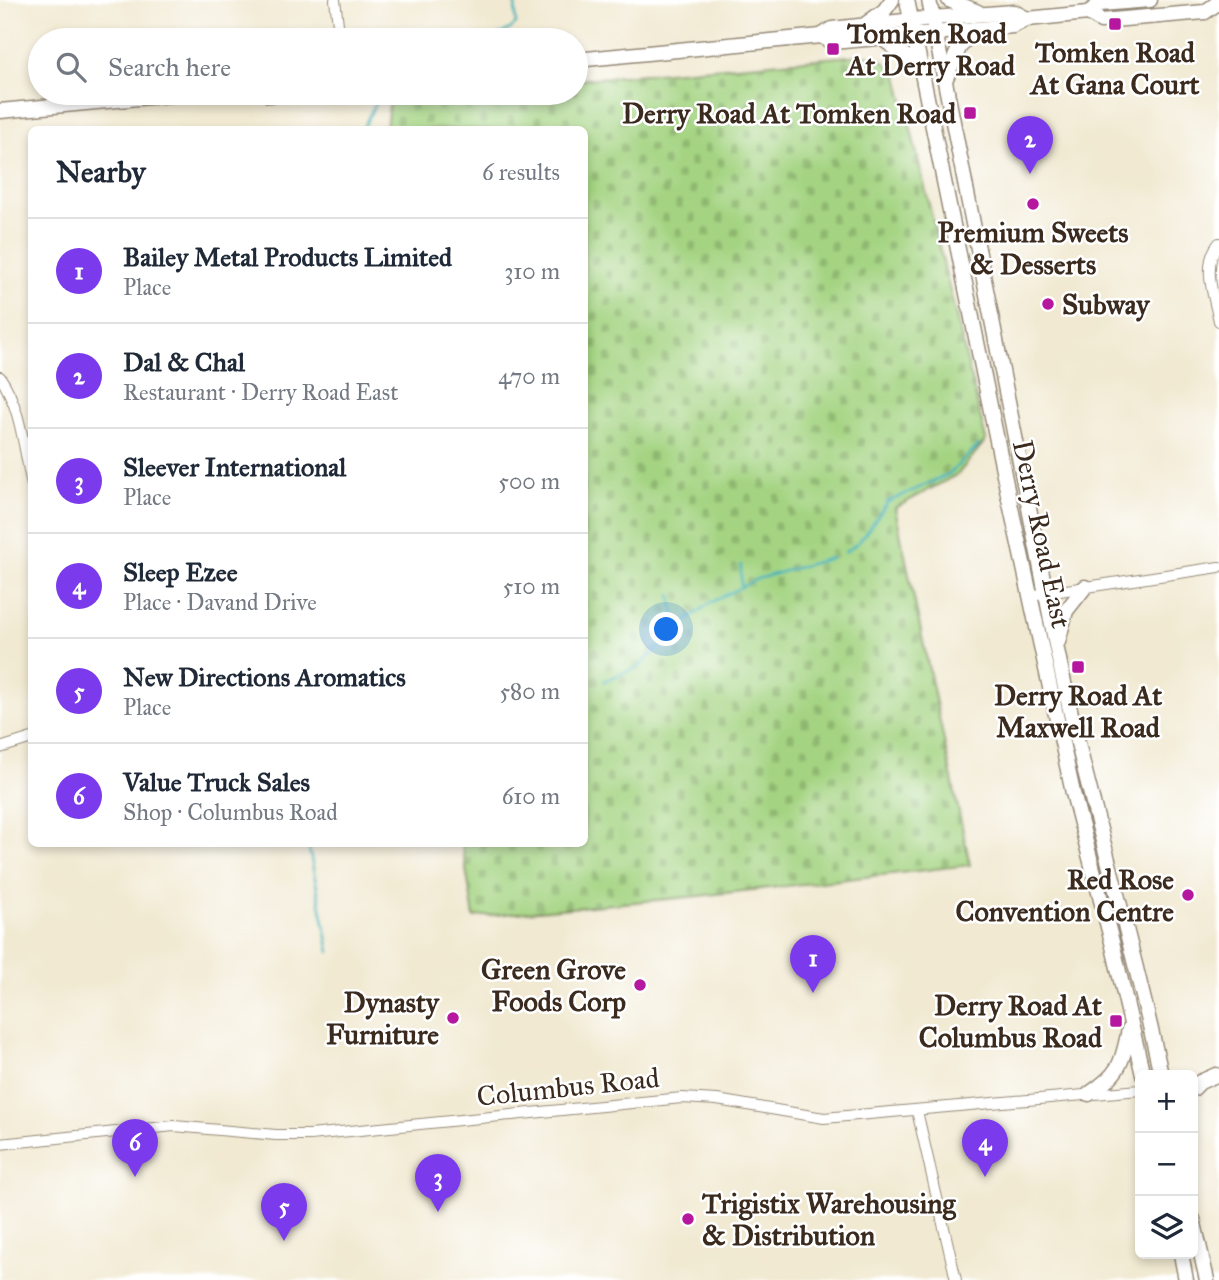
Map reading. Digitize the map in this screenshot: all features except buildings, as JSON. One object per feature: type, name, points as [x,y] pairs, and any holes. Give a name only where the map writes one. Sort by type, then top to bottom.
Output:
[{"type":"main road","points":[[864,24],[884,10],[892,0]]},
{"type":"main road","name":"Derry Road East","points":[[907,0],[1073,793],[1142,1070]]},
{"type":"main road","name":"Derry Road East","points":[[929,0],[1057,647],[1160,1070]]},
{"type":"main road","points":[[949,0],[982,14]]},
{"type":"main road","points":[[934,25],[974,29],[1013,26],[1027,19],[1088,13],[1100,4],[1149,0]]},
{"type":"main road","points":[[1088,13],[1101,21],[1205,12],[1217,1]]},
{"type":"main road","points":[[588,59],[821,36],[832,29],[864,24],[912,27],[982,14],[1014,12],[1027,19]]},
{"type":"main road","points":[[821,36],[832,42],[883,38],[912,27]]},
{"type":"main road","points":[[946,78],[959,48],[974,29]]},
{"type":"main road","points":[[883,38],[920,67]]},
{"type":"main road","points":[[0,111],[64,105]]},
{"type":"main road","points":[[1057,647],[1066,611],[1085,587]]},
{"type":"main road","points":[[1089,1094],[1108,1082],[1120,1066],[1130,1021]]},
{"type":"main road","points":[[1198,1084],[1217,1074]]},
{"type":"main road","points":[[1198,1242],[1206,1280]]},
{"type":"main road","points":[[1182,1259],[1186,1280]]},
{"type":"street","points":[[335,0],[338,28]]},
{"type":"street","points":[[1149,0],[1149,17]]},
{"type":"street","points":[[1219,243],[1213,250],[1209,271],[1219,321]]},
{"type":"street","points":[[0,377],[10,394],[17,416],[28,467]]},
{"type":"street","points":[[1030,596],[1219,567]]},
{"type":"street","points":[[0,748],[28,739]]},
{"type":"street","points":[[1198,1079],[1217,1074]]},
{"type":"street","name":"Columbus Road","points":[[0,1144],[174,1126],[276,1135],[310,1135],[700,1098],[824,1118],[1135,1090]]},
{"type":"street","points":[[917,1111],[956,1280]]},
{"type":"green space","points":[[862,55],[878,57],[897,72],[986,440],[958,474],[895,508],[970,865],[690,897],[474,917],[462,847],[588,847],[588,126],[386,126],[389,105],[588,105],[588,79]]},
{"type":"waterway","points":[[511,28],[516,24],[515,0]]},
{"type":"waterway","points":[[364,126],[374,105]]},
{"type":"waterway","points":[[845,552],[859,542],[888,502],[949,474],[979,445]]},
{"type":"waterway","points":[[604,681],[640,666],[684,623],[710,603],[757,579],[831,558]]},
{"type":"waterway","points":[[741,565],[741,586]]},
{"type":"waterway","points":[[671,594],[676,629]]},
{"type":"waterway","points":[[309,847],[330,952]]},
{"type":"place","name":"Tomken Road At Gana Court","points":[[1115,24]]},
{"type":"place","name":"Tomken Road At Derry Road","points":[[833,49]]},
{"type":"place","name":"Derry Road At Tomken Road","points":[[970,113]]},
{"type":"place","name":"Dal & Chal","points":[[1030,174]]},
{"type":"place","name":"Premium Sweets & Desserts","points":[[1033,204]]},
{"type":"place","name":"Subway","points":[[1048,304]]},
{"type":"place","name":"Derry Road At Maxwell Road","points":[[1078,667]]},
{"type":"place","name":"Red Rose Convention Centre","points":[[1188,895]]},
{"type":"place","name":"Green Grove Foods Corp","points":[[640,985]]},
{"type":"place","name":"Bailey Metal Products Limited","points":[[813,993]]},
{"type":"place","name":"Dynasty Furniture","points":[[453,1018]]},
{"type":"place","name":"Derry Road At Columbus Road","points":[[1116,1021]]},
{"type":"place","name":"Value Truck Sales","points":[[135,1177]]},
{"type":"place","name":"Sleep Ezee","points":[[985,1177]]},
{"type":"place","name":"Sleever International","points":[[438,1212]]},
{"type":"place","name":"Trigistix Warehousing & Distribution","points":[[688,1219]]},
{"type":"place","name":"New Directions Aromatics","points":[[284,1241]]}]
